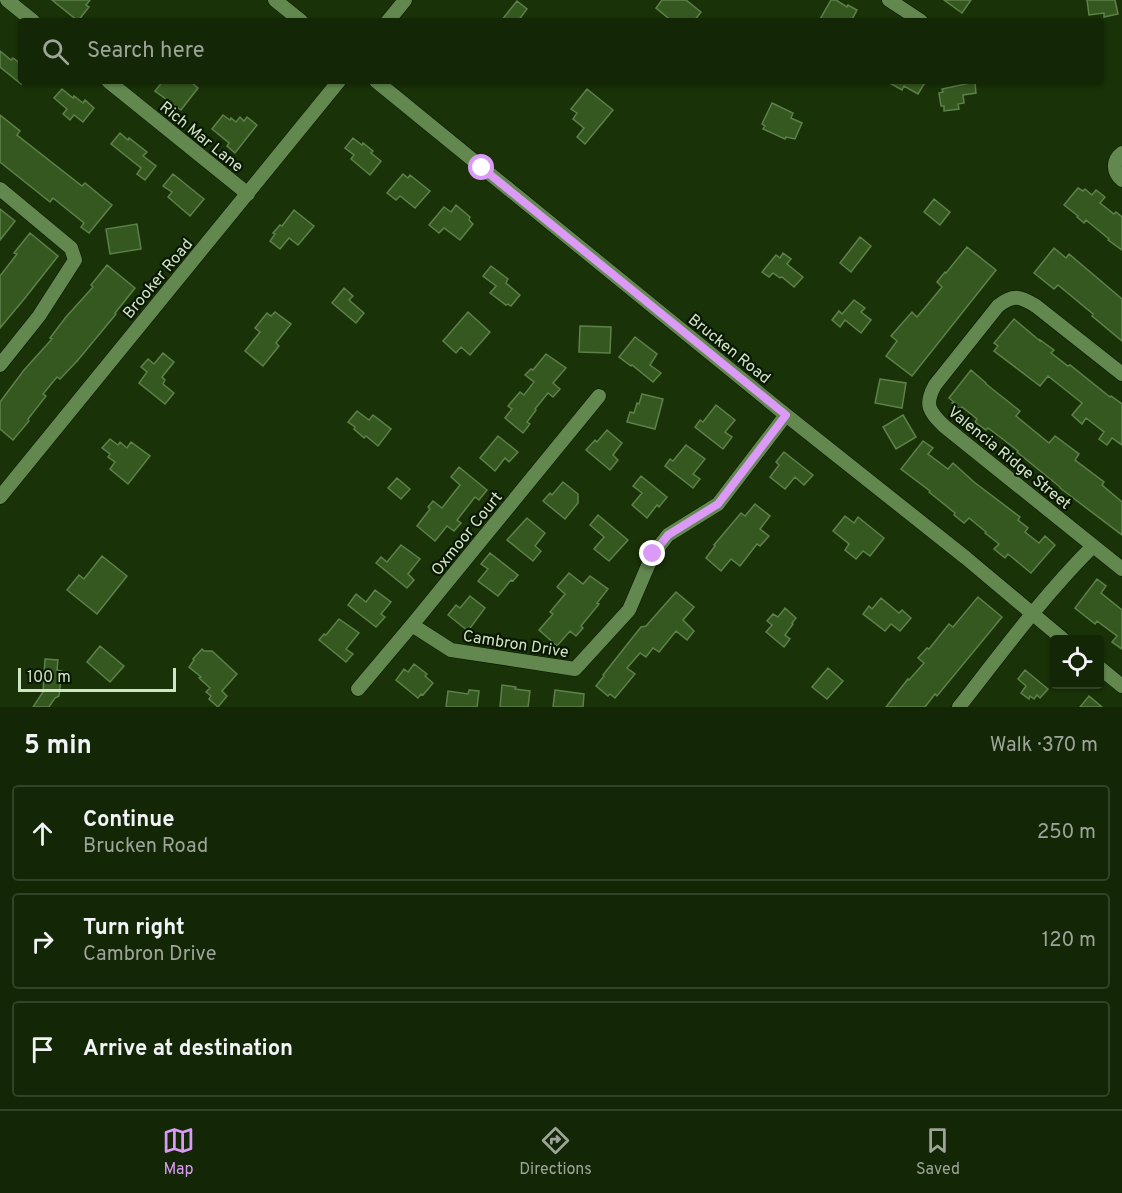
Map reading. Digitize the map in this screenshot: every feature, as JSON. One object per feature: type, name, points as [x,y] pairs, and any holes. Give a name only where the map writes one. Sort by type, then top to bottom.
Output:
[{"type":"street","points":[[7,0],[29,18]]},
{"type":"street","points":[[275,0],[297,18]]},
{"type":"street","points":[[390,18],[405,0]]},
{"type":"street","points":[[889,0],[916,18]]},
{"type":"street","name":"Rich Mar Lane","points":[[112,84],[248,194]]},
{"type":"street","name":"Brooker Road","points":[[1,494],[337,84]]},
{"type":"street","name":"Brucken Road","points":[[380,84],[1059,635]]},
{"type":"street","points":[[1122,153],[1114,165],[1117,175],[1122,180]]},
{"type":"street","points":[[0,189],[71,248],[75,260],[39,316],[0,364]]},
{"type":"street","name":"Valencia Ridge Street","points":[[1122,374],[1036,306],[1024,298],[1015,297],[1006,299],[998,306],[935,385],[929,397],[929,407],[933,415],[944,426],[1122,569]]},
{"type":"street","name":"Oxmoor Court","points":[[358,689],[599,396]]},
{"type":"street","name":"Cambron Drive","points":[[412,626],[451,650],[574,669],[629,610],[653,554],[668,535],[718,504],[786,415]]},
{"type":"street","points":[[959,707],[1032,614],[1093,546]]},
{"type":"street","points":[[1104,671],[1122,686]]},
{"type":"building","points":[[52,0],[90,0],[86,5],[89,7],[80,18],[74,18]]},
{"type":"building","points":[[662,0],[686,0],[701,12],[696,18],[668,18],[656,8]]},
{"type":"building","points":[[831,0],[857,10],[853,18],[821,18]]},
{"type":"building","points":[[944,0],[971,0],[962,13]]},
{"type":"building","points":[[1087,0],[1115,0],[1118,14],[1104,17],[1104,13],[1089,15]]},
{"type":"building","points":[[517,1],[527,9],[520,18],[503,18]]},
{"type":"building","points":[[0,51],[11,60],[13,58],[18,62],[18,82],[0,67]]},
{"type":"building","points":[[161,84],[193,84],[198,88],[181,110],[155,91]]},
{"type":"building","points":[[891,84],[924,84],[918,94],[904,86],[902,90]]},
{"type":"building","points":[[975,84],[976,93],[963,95],[964,103],[958,104],[959,109],[944,111],[939,93],[943,92],[942,89]]},
{"type":"building","points":[[62,89],[83,103],[85,100],[94,108],[83,122],[74,115],[70,120],[63,114],[67,109],[54,98]]},
{"type":"building","points":[[587,89],[613,110],[585,144],[577,137],[584,128],[573,119],[577,113],[571,109]]},
{"type":"building","points":[[772,103],[793,113],[791,118],[802,123],[795,139],[786,137],[785,139],[763,129],[765,126],[762,124]]},
{"type":"building","points":[[0,115],[20,131],[17,135],[82,186],[85,183],[112,205],[89,233],[81,227],[84,223],[53,198],[50,202],[0,162]]},
{"type":"building","points":[[223,115],[236,122],[240,117],[244,121],[247,117],[257,125],[235,153],[227,146],[229,143],[212,129]]},
{"type":"building","points":[[120,133],[147,152],[143,156],[156,166],[145,180],[137,174],[141,168],[111,144]]},
{"type":"building","points":[[353,138],[373,151],[371,153],[381,161],[370,175],[351,159],[354,155],[345,148]]},
{"type":"building","points":[[173,174],[204,199],[190,216],[168,197],[172,192],[163,186]]},
{"type":"building","points":[[403,174],[408,178],[410,175],[430,191],[415,208],[400,196],[396,200],[387,193]]},
{"type":"building","points":[[1078,188],[1083,191],[1085,189],[1092,195],[1096,190],[1105,197],[1100,203],[1122,217],[1122,250],[1086,220],[1084,223],[1064,205]]},
{"type":"building","points":[[934,199],[950,212],[940,225],[924,212]]},
{"type":"building","points":[[456,205],[470,217],[469,220],[473,224],[460,240],[444,228],[439,233],[429,225],[444,207],[451,212]]},
{"type":"building","points":[[0,209],[15,221],[0,240]]},
{"type":"building","points":[[294,210],[314,226],[298,245],[289,238],[280,249],[270,241],[275,234],[273,233],[280,225],[282,226]]},
{"type":"building","points":[[137,224],[141,249],[110,254],[106,229]]},
{"type":"building","points":[[30,233],[58,256],[0,328],[0,276]]},
{"type":"building","points":[[860,237],[871,246],[851,272],[840,263]]},
{"type":"building","points":[[967,247],[996,270],[912,376],[886,356],[897,341],[891,336],[912,312],[917,317],[942,287],[937,282]]},
{"type":"building","points":[[1054,248],[1066,258],[1069,254],[1122,299],[1122,341],[1058,285],[1054,289],[1034,273]]},
{"type":"building","points":[[783,253],[791,259],[787,264],[803,277],[794,287],[782,277],[773,273],[769,277],[762,272],[776,255],[780,258]]},
{"type":"building","points":[[107,265],[135,288],[78,360],[60,379],[57,377],[43,394],[46,396],[13,440],[0,429],[0,402],[24,370],[52,339],[50,338],[66,317],[93,287],[91,285]]},
{"type":"building","points":[[491,266],[508,279],[506,283],[520,295],[511,306],[490,293],[496,286],[483,276]]},
{"type":"building","points":[[344,288],[353,296],[349,300],[364,313],[356,323],[332,303]]},
{"type":"building","points":[[854,300],[865,308],[861,312],[871,320],[861,333],[845,320],[840,327],[832,320],[839,311],[842,314]]},
{"type":"building","points":[[275,312],[291,324],[276,343],[279,346],[263,366],[245,351],[260,332],[255,328],[267,313],[271,316]]},
{"type":"building","points":[[468,312],[490,332],[470,355],[461,347],[456,353],[443,341]]},
{"type":"building","points":[[1014,319],[1054,350],[1051,353],[1122,404],[1122,445],[1112,438],[1107,445],[1099,439],[1104,432],[1086,418],[1082,424],[1072,415],[1082,403],[1048,376],[1040,386],[994,351],[998,346],[994,343]]},
{"type":"building","points":[[580,326],[611,327],[610,353],[579,352]]},
{"type":"building","points":[[635,337],[657,354],[650,365],[661,373],[653,382],[619,357]]},
{"type":"building","points":[[163,353],[174,362],[162,377],[165,380],[163,384],[174,393],[165,404],[139,383],[147,372],[141,367],[148,359],[154,364]]},
{"type":"building","points":[[546,354],[566,368],[553,383],[560,389],[553,397],[548,393],[535,409],[527,422],[530,424],[523,433],[505,418],[512,409],[508,406],[520,392],[524,395],[534,382],[525,375],[531,369],[533,370]]},
{"type":"building","points":[[971,370],[1020,411],[1016,416],[1049,443],[1055,436],[1079,454],[1075,460],[1104,482],[1102,485],[1122,502],[1122,535],[1060,488],[1000,437],[975,422],[977,419],[962,407],[960,409],[952,403],[954,402],[949,398]]},
{"type":"building","points":[[880,379],[906,383],[902,408],[875,403]]},
{"type":"building","points":[[642,394],[663,399],[655,429],[627,422],[630,412],[634,413],[637,403],[639,404]]},
{"type":"building","points":[[716,405],[735,420],[725,432],[732,437],[723,449],[695,427],[700,420],[703,422]]},
{"type":"building","points":[[357,411],[369,420],[373,415],[391,429],[378,446],[366,436],[364,438],[348,422]]},
{"type":"building","points":[[903,415],[916,437],[896,449],[883,427]]},
{"type":"building","points":[[607,430],[622,443],[613,455],[618,460],[610,470],[586,450]]},
{"type":"building","points":[[498,436],[518,452],[509,462],[505,458],[495,471],[480,458]]},
{"type":"building","points":[[110,439],[118,445],[120,442],[127,448],[131,442],[150,456],[128,484],[110,469],[115,462],[102,448]]},
{"type":"building","points":[[923,441],[933,448],[928,454],[948,469],[953,463],[1020,517],[1018,520],[1028,528],[1025,532],[1039,543],[1045,536],[1055,545],[1031,573],[1008,554],[1005,558],[994,549],[999,544],[986,532],[969,518],[964,523],[930,491],[901,469]]},
{"type":"building","points":[[686,445],[705,459],[693,474],[700,479],[693,488],[665,466],[670,459],[673,461]]},
{"type":"building","points":[[784,452],[813,475],[804,485],[795,477],[785,489],[770,477],[779,465],[776,462]]},
{"type":"building","points":[[459,467],[487,490],[479,500],[475,497],[457,520],[461,523],[454,531],[447,526],[435,541],[417,526],[433,501],[442,508],[460,485],[451,477]]},
{"type":"building","points":[[641,476],[667,497],[647,518],[632,505],[642,493],[633,486]]},
{"type":"building","points":[[397,478],[410,489],[401,499],[388,488]]},
{"type":"building","points":[[563,482],[578,494],[578,503],[565,519],[543,501],[550,493],[552,495]]},
{"type":"building","points":[[755,504],[770,516],[760,529],[769,536],[760,546],[757,544],[740,566],[731,559],[721,571],[706,558],[741,513],[745,516]]},
{"type":"building","points":[[598,515],[628,540],[609,561],[594,549],[604,537],[590,525]]},
{"type":"building","points":[[845,516],[854,523],[858,517],[884,538],[870,556],[863,551],[856,559],[845,550],[849,544],[833,531]]},
{"type":"building","points":[[527,518],[545,533],[535,546],[541,551],[533,561],[507,540]]},
{"type":"building","points":[[401,545],[420,559],[408,574],[414,580],[407,588],[376,563],[381,557],[387,562]]},
{"type":"building","points":[[490,553],[518,575],[498,596],[478,581],[488,569],[481,564]]},
{"type":"building","points":[[102,556],[127,576],[97,614],[67,590],[79,575],[84,579]]},
{"type":"building","points":[[569,573],[583,584],[590,576],[608,589],[576,636],[570,631],[557,646],[539,630],[553,614],[550,612],[565,594],[557,587]]},
{"type":"building","points":[[1097,579],[1106,586],[1101,593],[1122,610],[1122,649],[1112,642],[1117,636],[1097,621],[1095,624],[1075,608]]},
{"type":"building","points":[[375,590],[391,602],[381,614],[385,617],[376,627],[348,605],[356,594],[366,602]]},
{"type":"building","points":[[676,592],[694,607],[683,620],[694,631],[687,640],[676,631],[659,652],[653,648],[646,657],[640,653],[627,668],[635,674],[615,698],[610,694],[608,696],[596,686],[603,675],[641,627],[646,626]]},
{"type":"building","points":[[470,596],[485,608],[468,631],[448,615],[456,605],[460,608]]},
{"type":"building","points":[[978,597],[1002,617],[937,696],[935,694],[925,707],[886,707],[924,663],[918,658],[927,648],[929,649],[949,624],[953,627]]},
{"type":"building","points":[[881,598],[899,613],[902,610],[911,618],[900,631],[891,624],[885,631],[863,614],[869,606],[872,609]]},
{"type":"building","points":[[785,608],[796,618],[785,635],[790,639],[784,647],[766,632],[772,625],[767,621],[773,614],[778,617]]},
{"type":"building","points":[[339,619],[359,633],[346,649],[353,654],[346,662],[319,640]]},
{"type":"building","points":[[100,646],[124,666],[110,682],[87,662]]},
{"type":"building","points":[[202,649],[212,651],[237,674],[222,691],[227,696],[218,707],[209,699],[211,696],[206,692],[210,688],[189,667]]},
{"type":"building","points":[[45,659],[58,660],[57,670],[62,671],[59,696],[49,707],[33,707],[43,692]]},
{"type":"building","points":[[414,664],[427,674],[425,676],[433,683],[418,698],[396,680],[404,669],[408,672]]},
{"type":"building","points":[[828,668],[843,681],[827,699],[812,687]]},
{"type":"building","points":[[1025,670],[1048,689],[1040,698],[1037,695],[1034,699],[1030,696],[1029,699],[1021,693],[1026,686],[1018,679]]},
{"type":"building","points":[[502,685],[530,691],[528,707],[500,707]]},
{"type":"building","points":[[469,690],[479,691],[477,707],[446,707],[448,691],[468,694]]},
{"type":"building","points":[[555,690],[584,694],[583,707],[553,707]]},
{"type":"building","points":[[1089,696],[1102,707],[1080,707]]},
{"type":"route","points":[[482,168],[786,415],[718,504],[668,535],[653,554]]}]
